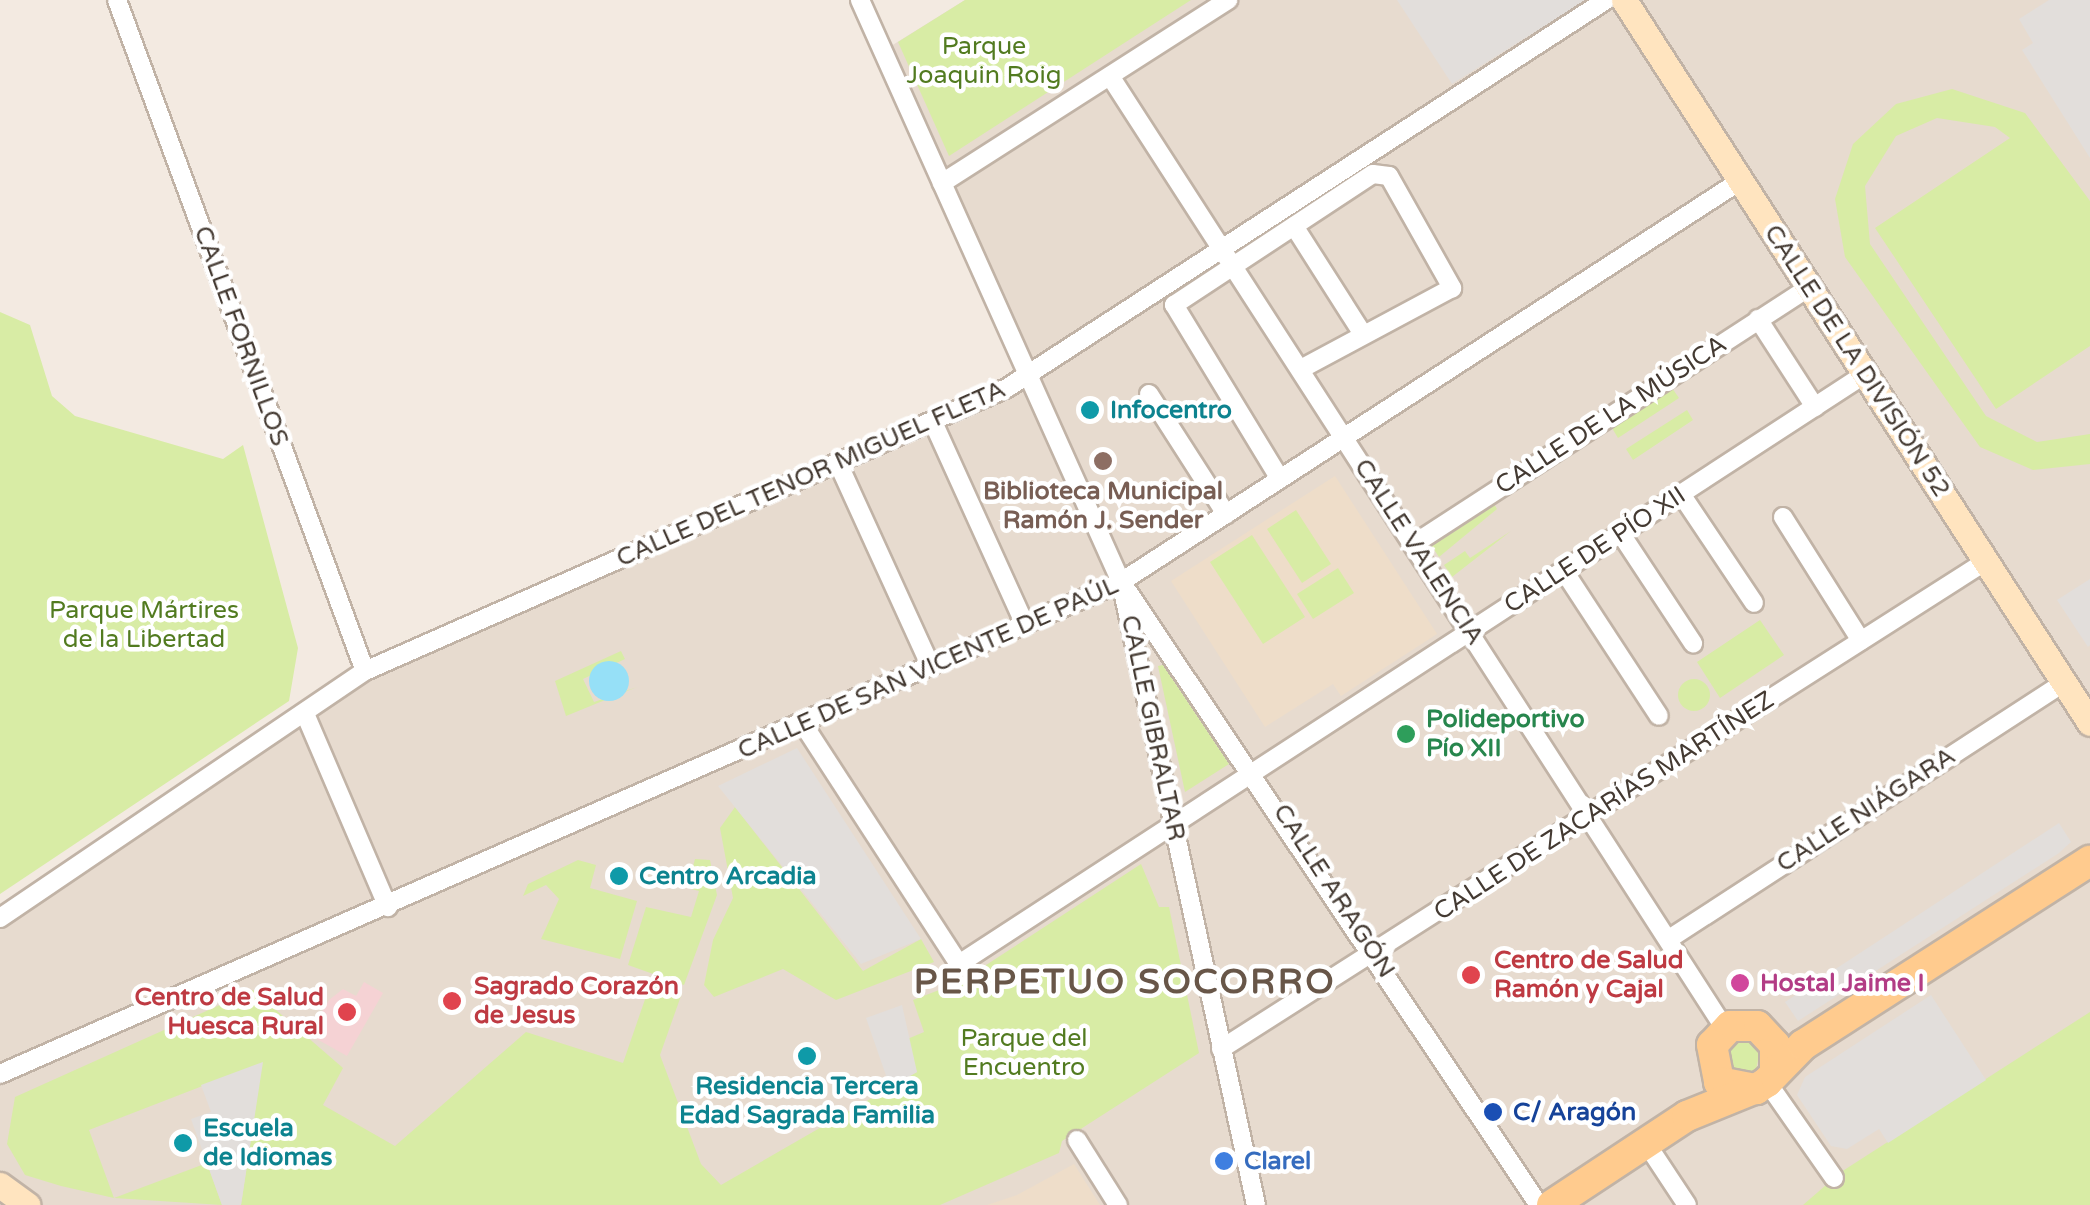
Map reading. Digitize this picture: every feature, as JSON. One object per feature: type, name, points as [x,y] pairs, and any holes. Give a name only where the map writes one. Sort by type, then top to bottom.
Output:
[{"type":"main road","name":"CALLE DE LA DIVISIÓN 52","points":[[1624,0],[2090,723]]},
{"type":"main road","points":[[1687,1116],[1712,1071],[1712,1045],[1725,1029],[1808,1025],[2090,835]]},
{"type":"main road","points":[[1552,1205],[1687,1116],[1764,1082],[2090,861]]},
{"type":"main road","points":[[1762,1030],[1777,1052],[1764,1082]]},
{"type":"main road","points":[[1712,1071],[1724,1086],[1764,1082]]},
{"type":"street","name":"CALLE FORNILLOS","points":[[117,0],[365,671]]},
{"type":"street","name":"CALLE GIBRALTAR","points":[[860,0],[1121,582],[1256,1205]]},
{"type":"street","points":[[942,184],[1228,0]]},
{"type":"street","name":"CALLE DEL TENOR MIGUEL FLETA","points":[[0,918],[306,716],[365,671],[933,422],[1028,375],[1229,256],[1606,0]]},
{"type":"street","name":"CALLE VALENCIA","points":[[1110,76],[1725,1029]]},
{"type":"street","points":[[1280,479],[1174,309],[1229,256],[1294,226],[1374,174],[1389,176],[1454,278],[1394,326],[1361,331],[1301,369]]},
{"type":"street","name":"CALLE DE SAN VICENTE DE PAÚL","points":[[0,1074],[388,907],[1121,582],[1740,181]]},
{"type":"street","points":[[1294,226],[1361,331]]},
{"type":"street","name":"CALLE DE LA MÚSICA","points":[[1414,544],[1809,287]]},
{"type":"street","points":[[1758,320],[1815,407]]},
{"type":"street","name":"CALLE DE PÍO XII","points":[[803,724],[959,964],[1865,374]]},
{"type":"street","points":[[1150,394],[1226,514]]},
{"type":"street","points":[[933,422],[1025,626]]},
{"type":"street","points":[[838,463],[931,668]]},
{"type":"street","points":[[1682,494],[1754,603]]},
{"type":"street","points":[[1783,517],[1862,641]]},
{"type":"street","points":[[1621,534],[1693,644]]},
{"type":"street","name":"CALLE DE ZACARÍAS MARTÍNEZ","points":[[1221,1049],[1986,561]]},
{"type":"street","points":[[1564,571],[1659,716]]},
{"type":"street","name":"CALLE ARAGÓN","points":[[1121,582],[1169,643],[1539,1205]]},
{"type":"street","points":[[1139,663],[1147,643],[1169,643]]},
{"type":"street","name":"CALLE NIÁGARA","points":[[1668,938],[2064,682]]},
{"type":"street","points":[[306,716],[388,907]]},
{"type":"street","name":"CALLE DE SAN VICENTE DE PAÚL","points":[[0,1087],[59,1051]]},
{"type":"street","points":[[1764,1082],[1834,1178]]},
{"type":"street","points":[[1077,1140],[1118,1205]]},
{"type":"street","points":[[1646,1143],[1687,1205]]},
{"type":"shaded area","points":[[965,0],[2090,0],[2090,1205],[0,1205],[0,918],[365,671],[1027,376],[883,51]]},
{"type":"shaded area","points":[[1397,0],[1586,0],[1452,84]]},
{"type":"shaded area","points":[[2049,0],[2090,0],[2090,158],[2022,50],[2033,43],[2019,19]]},
{"type":"shaded area","points":[[1335,476],[1437,634],[1341,696],[1333,684],[1265,727],[1171,581]]},
{"type":"shaded area","points":[[2090,579],[2090,645],[2088,647],[2057,600]]},
{"type":"shaded area","points":[[797,748],[921,939],[861,964],[718,786]]},
{"type":"shaded area","points":[[2059,823],[2071,842],[2059,853],[1798,1021],[1785,1002]]},
{"type":"shaded area","name":"Centro de Salud Huesca Rural","points":[[364,982],[383,993],[347,1056],[315,1038],[317,1020],[329,1000],[343,989],[356,996]]},
{"type":"shaded area","points":[[1931,995],[1986,1080],[1888,1143],[1879,1129],[1847,1149],[1831,1146],[1797,1095],[1805,1077]]},
{"type":"shaded area","points":[[902,1005],[917,1072],[890,1087],[866,1018]]},
{"type":"shaded area","points":[[263,1062],[241,1205],[222,1205],[191,1119],[211,1112],[201,1085]]},
{"type":"shaded area","points":[[1074,1164],[1100,1205],[987,1205],[1017,1195]]},
{"type":"green space","name":"Parque Joaquin Roig","points":[[965,0],[1191,0],[949,156],[898,42]]},
{"type":"green space","points":[[1952,89],[2025,113],[2090,201],[2090,346],[1996,409],[1875,228],[2010,138],[1995,127],[1937,118],[1896,136],[1865,186],[1870,244],[1986,416],[2037,442],[2090,434],[2090,464],[2033,470],[1980,447],[1845,257],[1835,199],[1853,144],[1896,104]]},
{"type":"green space","name":"Parque Mártires de la Libertad","points":[[0,312],[30,325],[52,396],[75,416],[223,459],[243,445],[298,648],[289,701],[0,894]]},
{"type":"green space","points":[[1672,388],[1679,398],[1618,438],[1612,428]]},
{"type":"green space","points":[[1687,410],[1693,420],[1633,460],[1626,449]]},
{"type":"green space","points":[[1494,504],[1497,509],[1439,557],[1431,545]]},
{"type":"green space","points":[[1296,510],[1331,564],[1302,583],[1267,529]]},
{"type":"green space","points":[[1511,531],[1452,577],[1444,565],[1465,551],[1470,558]]},
{"type":"green space","points":[[1252,535],[1305,617],[1263,644],[1210,562]]},
{"type":"green space","points":[[1338,568],[1354,593],[1313,619],[1297,594]]},
{"type":"green space","points":[[1760,620],[1784,655],[1720,698],[1697,662]]},
{"type":"green space","points":[[621,651],[625,659],[583,679],[594,702],[637,687],[566,716],[555,681]]},
{"type":"green space","points":[[1163,665],[1229,764],[1185,792],[1158,666]]},
{"type":"green space","points":[[1694,679],[1706,683],[1710,695],[1706,707],[1694,711],[1682,707],[1678,695],[1682,683]]},
{"type":"green space","points":[[735,807],[863,971],[921,939],[934,962],[836,1000],[783,969],[714,997],[704,985],[713,940],[733,898],[720,828]]},
{"type":"green space","points":[[695,859],[710,860],[717,895],[684,985],[628,965],[646,907],[691,917],[699,891],[673,884],[688,885]]},
{"type":"green space","points":[[578,860],[596,865],[590,888],[637,901],[620,959],[541,939],[559,899],[546,885],[523,896],[528,884]]},
{"type":"green space","name":"Parque del Encuentro","points":[[1141,864],[1159,907],[1169,907],[1199,1053],[1062,1141],[1059,1153],[940,1205],[241,1205],[262,1063],[89,1130],[114,1198],[25,1175],[7,1144],[15,1097],[253,990],[343,1068],[323,1105],[395,1146],[526,1032],[623,1063],[651,982],[682,993],[660,1055],[701,1164],[721,1185],[917,1072],[905,1040],[924,1032],[913,1000],[960,982]]},
{"type":"green space","points":[[2090,1012],[2090,1205],[1803,1205],[1841,1172]]},
{"type":"green space","points":[[1744,1036],[1761,1046],[1755,1075],[1726,1069],[1726,1046]]},
{"type":"green space","points":[[207,1163],[222,1205],[114,1198]]},
{"type":"water","points":[[609,661],[623,667],[629,681],[623,695],[609,701],[595,695],[589,681],[595,667]]},
{"type":"place","name":"Infocentro","points":[[1090,410]]},
{"type":"place","name":"Biblioteca Municipal Ramón J. Sender","points":[[1103,461]]},
{"type":"place","name":"Polideportivo Pío XII","points":[[1406,734]]},
{"type":"place","name":"Centro Arcadia","points":[[619,876]]},
{"type":"place","name":"Centro de Salud Ramón y Cajal","points":[[1471,975]]},
{"type":"place","name":"Hostal Jaime I","points":[[1740,983]]},
{"type":"place","name":"Sagrado Corazón de Jesus","points":[[452,1001]]},
{"type":"place","name":"Centro de Salud Huesca Rural","points":[[347,1012]]},
{"type":"place","name":"Residencia Tercera Edad Sagrada Familia","points":[[807,1056]]},
{"type":"place","name":"C/ Aragón","points":[[1493,1112]]},
{"type":"place","name":"Escuela de Idiomas","points":[[183,1143]]},
{"type":"place","name":"Clarel","points":[[1224,1161]]},
{"type":"district","name":"PERPETUO SOCORRO","points":[[1125,982]]}]
